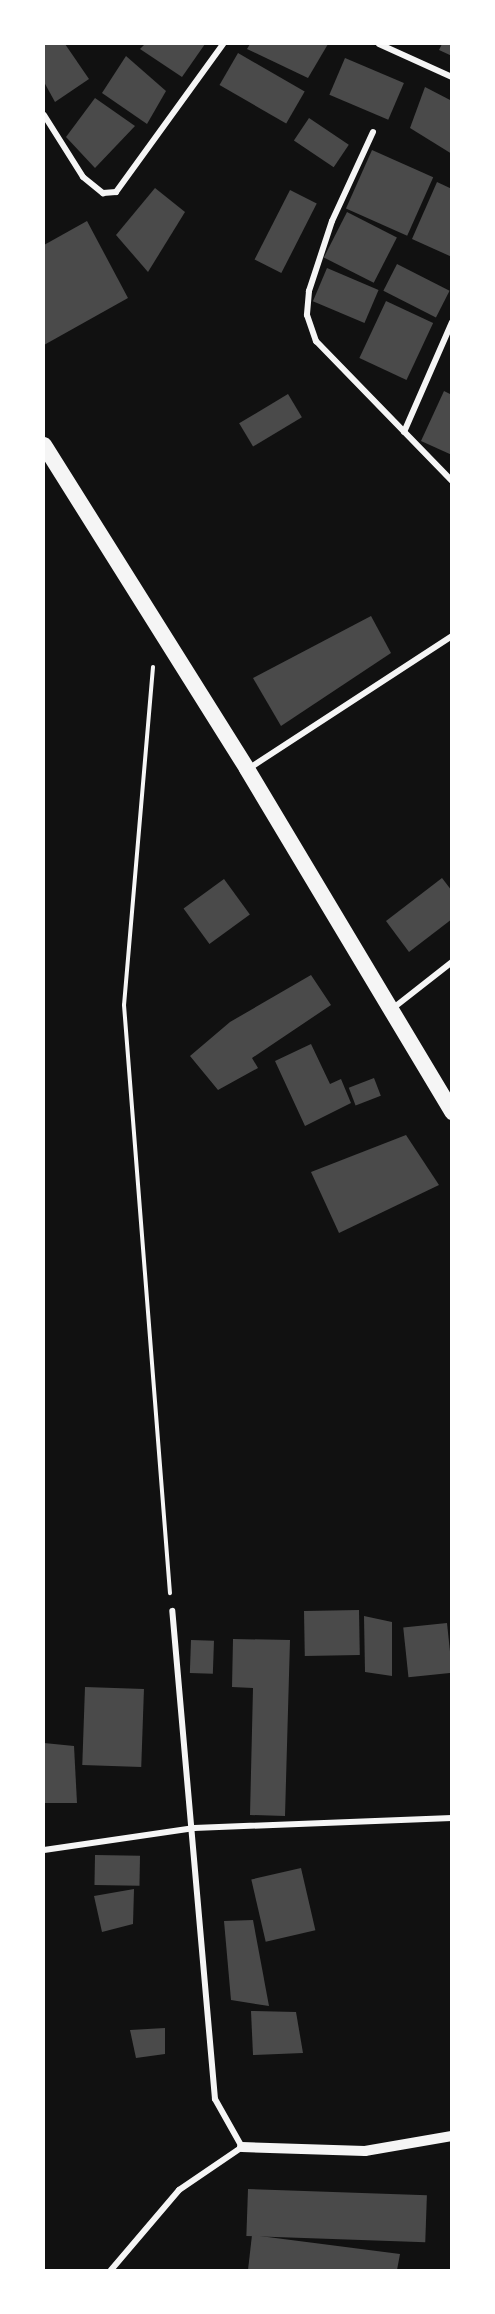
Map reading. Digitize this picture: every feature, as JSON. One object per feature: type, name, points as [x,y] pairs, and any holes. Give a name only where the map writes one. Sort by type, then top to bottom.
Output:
[{"type":"highway","points":[[44,445],[247,769],[389,1011],[452,1112]]},
{"type":"street","points":[[44,115],[83,177],[103,193],[116,192],[223,44]]},
{"type":"street","points":[[379,44],[452,77]]},
{"type":"street","points":[[373,132],[332,221],[309,291],[307,315],[316,341],[452,481]]},
{"type":"street","points":[[404,432],[452,322]]},
{"type":"street","points":[[247,769],[452,636]]},
{"type":"street","points":[[389,1011],[452,962]]},
{"type":"street","points":[[172,1611],[194,1828],[214,2099],[242,2147]]},
{"type":"street","points":[[44,1850],[194,1828],[452,1818]]},
{"type":"street","points":[[111,2271],[179,2190],[242,2147],[365,2151],[452,2136]]},
{"type":"path","points":[[157,623],[124,1005],[172,1611]]},
{"type":"building","points":[[44,44],[65,44],[89,79],[55,102],[44,82]]},
{"type":"building","points":[[145,44],[205,44],[182,77],[140,49]]},
{"type":"building","points":[[250,44],[328,44],[308,78],[247,49]]},
{"type":"building","points":[[442,44],[452,44],[452,56],[439,50]]},
{"type":"building","points":[[238,53],[305,91],[286,124],[220,85]]},
{"type":"building","points":[[126,56],[166,91],[147,124],[102,93]]},
{"type":"building","points":[[345,58],[404,83],[388,120],[329,95]]},
{"type":"building","points":[[425,87],[452,101],[452,154],[410,128]]},
{"type":"building","points":[[95,98],[135,126],[95,168],[66,137]]},
{"type":"building","points":[[309,118],[349,145],[334,167],[294,140]]},
{"type":"building","points":[[372,150],[433,177],[407,236],[346,208]]},
{"type":"building","points":[[437,182],[452,189],[452,257],[412,239]]},
{"type":"building","points":[[155,188],[185,212],[148,272],[116,235]]},
{"type":"building","points":[[290,190],[317,204],[281,273],[255,259]]},
{"type":"building","points":[[347,212],[397,237],[374,283],[324,257]]},
{"type":"building","points":[[87,221],[128,298],[44,345],[44,245]]},
{"type":"building","points":[[397,264],[450,291],[436,318],[383,291]]},
{"type":"building","points":[[327,268],[379,290],[364,323],[313,301]]},
{"type":"building","points":[[386,301],[433,323],[407,380],[359,358]]},
{"type":"building","points":[[444,391],[452,395],[452,455],[421,441]]},
{"type":"building","points":[[288,394],[302,417],[253,447],[239,423]]},
{"type":"building","points":[[371,616],[391,653],[281,726],[253,678]]},
{"type":"building","points":[[442,878],[452,891],[452,919],[409,952],[386,921]]},
{"type":"building","points":[[224,879],[250,915],[209,944],[184,908]]},
{"type":"building","points":[[311,975],[331,1005],[252,1058],[258,1068],[218,1090],[190,1056],[230,1022]]},
{"type":"building","points":[[311,1044],[330,1084],[341,1079],[351,1103],[305,1126],[275,1061]]},
{"type":"building","points":[[374,1078],[381,1096],[356,1105],[349,1088]]},
{"type":"building","points":[[406,1135],[439,1185],[339,1233],[311,1172]]},
{"type":"building","points":[[359,1610],[360,1655],[305,1656],[304,1611]]},
{"type":"building","points":[[364,1616],[392,1622],[392,1676],[365,1672]]},
{"type":"building","points":[[447,1623],[452,1673],[408,1677],[403,1628]]},
{"type":"building","points":[[233,1639],[290,1640],[285,1816],[250,1815],[253,1688],[232,1687]]},
{"type":"building","points":[[191,1640],[214,1641],[213,1674],[190,1673]]},
{"type":"building","points":[[85,1687],[144,1689],[141,1767],[82,1765]]},
{"type":"building","points":[[44,1743],[74,1746],[77,1803],[44,1803]]},
{"type":"building","points":[[95,1855],[140,1856],[139,1886],[94,1885]]},
{"type":"building","points":[[301,1868],[315,1930],[266,1942],[251,1879]]},
{"type":"building","points":[[134,1889],[133,1924],[102,1932],[94,1896]]},
{"type":"building","points":[[253,1920],[269,2006],[231,2000],[224,1921]]},
{"type":"building","points":[[251,2011],[296,2012],[303,2053],[253,2055]]},
{"type":"building","points":[[165,2028],[165,2054],[136,2058],[130,2030]]},
{"type":"building","points":[[248,2189],[427,2195],[425,2242],[246,2236]]},
{"type":"building","points":[[252,2235],[400,2254],[397,2270],[248,2270]]}]
